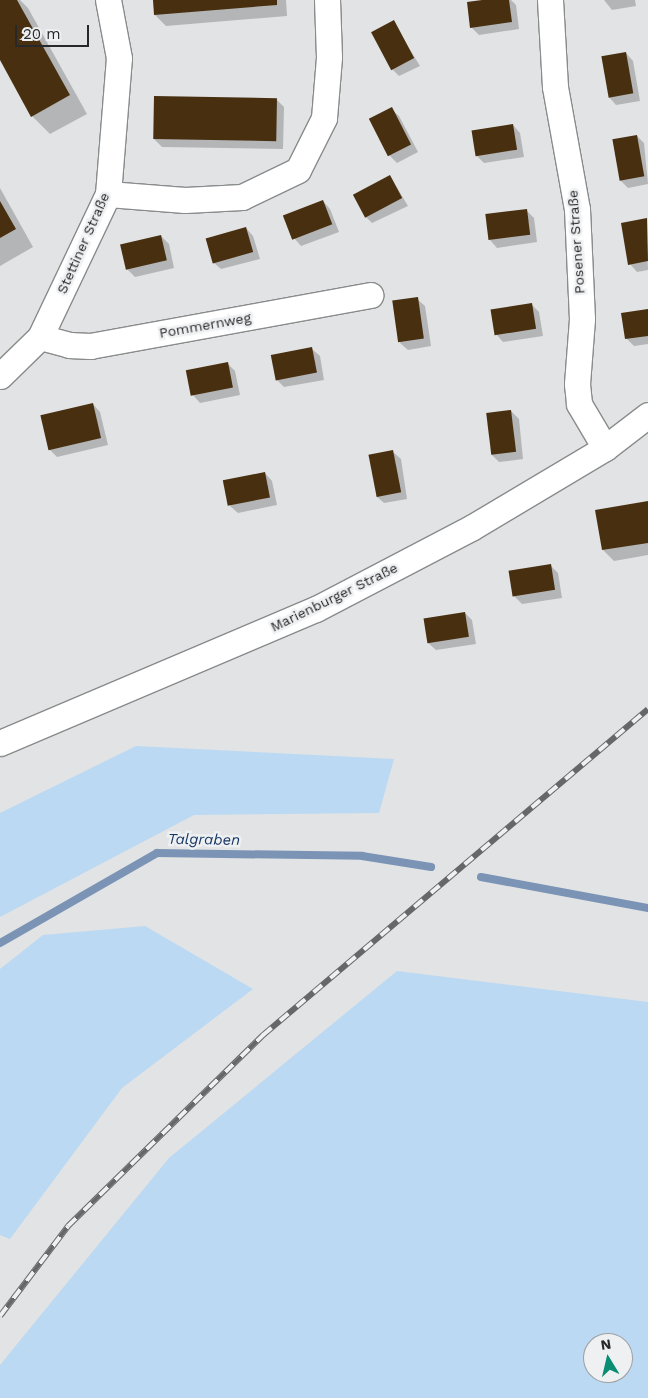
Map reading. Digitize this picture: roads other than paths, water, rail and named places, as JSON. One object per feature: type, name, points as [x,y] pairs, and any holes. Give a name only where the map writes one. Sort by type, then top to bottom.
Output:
[{"type":"street","name":"Stettiner Straße","points":[[0,376],[40,337],[108,194],[119,58],[108,0]]},
{"type":"street","points":[[108,194],[185,200],[242,197],[298,170],[324,118],[329,57],[327,0]]},
{"type":"street","name":"Posener Straße","points":[[550,0],[555,86],[577,209],[582,319],[577,384],[579,404],[605,448]]},
{"type":"street","name":"Pommernweg","points":[[40,337],[69,346],[90,346],[370,295]]},
{"type":"street","name":"Marienburger Straße","points":[[0,743],[316,609],[471,528],[605,448],[648,415]]},
{"type":"waterway","name":"Talgraben","points":[[0,943],[157,853],[362,856],[431,867]]},
{"type":"waterway","name":"Talgraben","points":[[481,877],[648,908]]},
{"type":"railway","points":[[0,1316],[68,1226],[263,1035],[648,709]]}]
